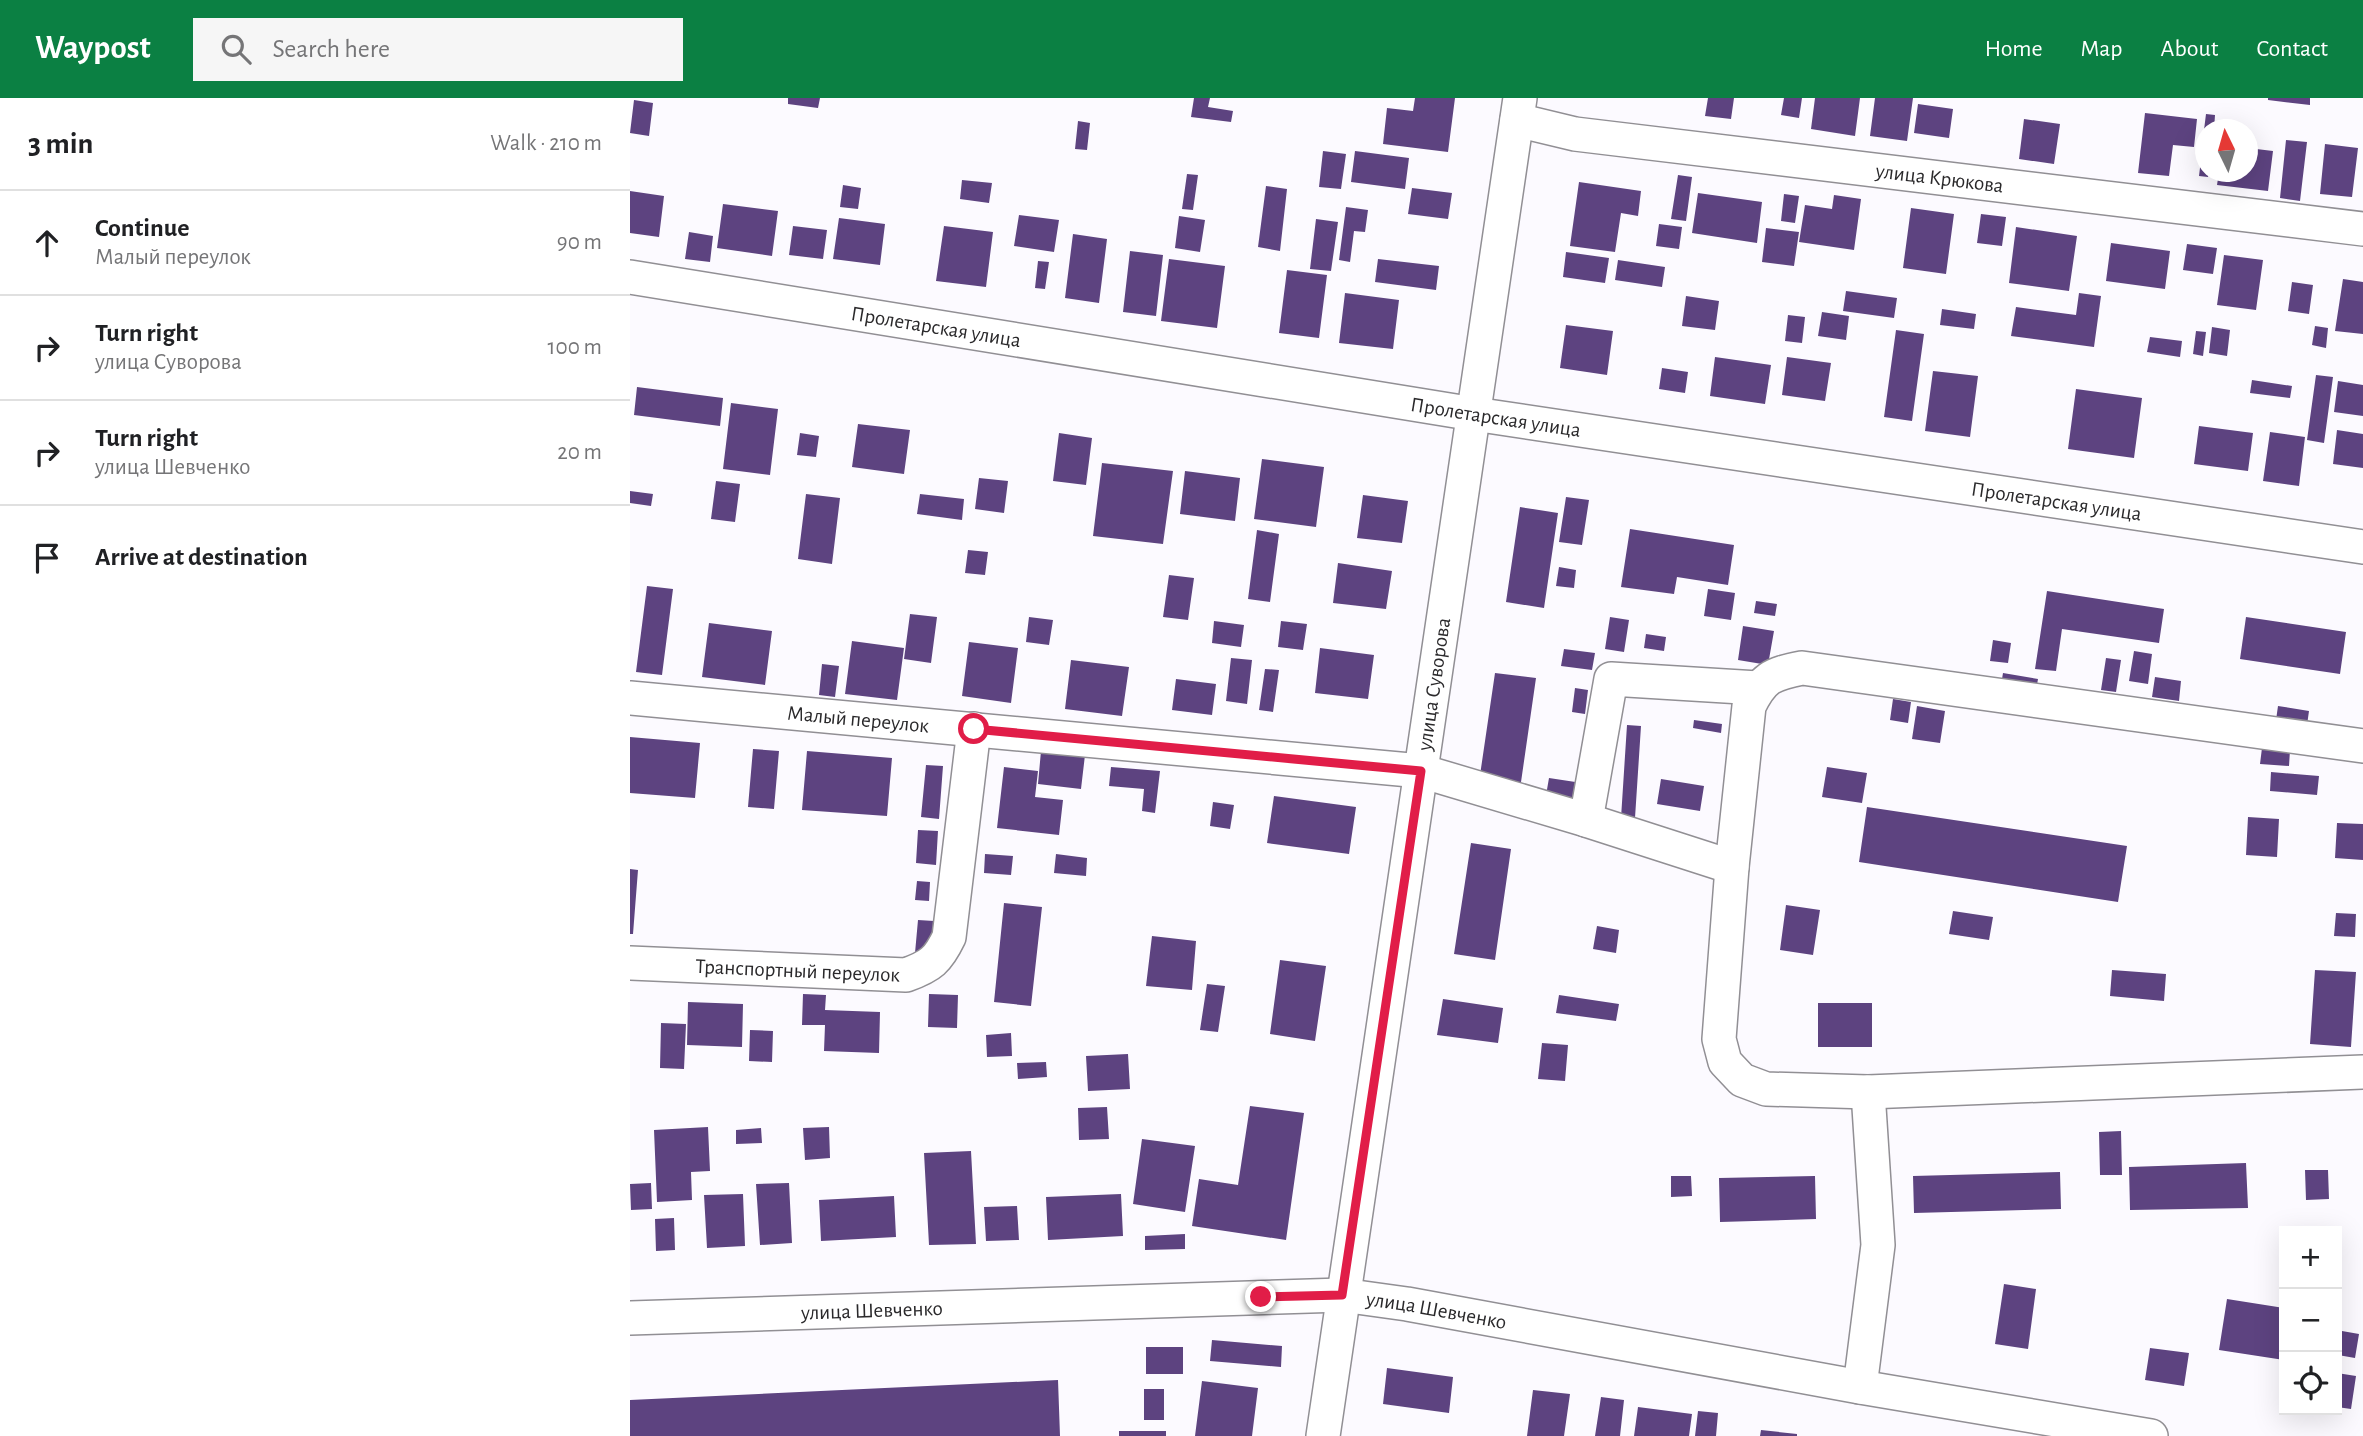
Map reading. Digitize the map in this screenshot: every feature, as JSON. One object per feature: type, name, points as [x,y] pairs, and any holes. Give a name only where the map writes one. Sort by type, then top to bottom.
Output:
[{"type":"street","name":"улица Крюкова","points":[[1519,109],[1575,134],[2363,229]]},
{"type":"street","name":"улица Суворова","points":[[1323,1436],[1519,109]]},
{"type":"street","name":"Пролетарская улица","points":[[630,277],[1474,414],[2363,547]]},
{"type":"street","points":[[2363,746],[1802,668],[1777,673],[1758,688],[1748,706],[1719,1039],[1725,1062],[1742,1080],[1766,1089],[1868,1092],[2363,1072]]},
{"type":"street","points":[[1586,820],[1611,679],[1758,688]]},
{"type":"street","name":"Малый переулок","points":[[630,698],[1421,771],[1732,867]]},
{"type":"street","name":"Транспортный переулок","points":[[630,963],[906,975],[924,969],[940,956],[949,937],[974,729]]},
{"type":"street","points":[[1860,1387],[1878,1245],[1868,1092]]},
{"type":"street","name":"улица Шевченко","points":[[630,1318],[1342,1295],[1407,1304],[1860,1387],[2151,1436]]},
{"type":"building","points":[[788,98],[820,98],[818,108],[788,104]]},
{"type":"building","points":[[1194,98],[1210,98],[1208,107],[1233,111],[1231,122],[1191,117]]},
{"type":"building","points":[[1415,98],[1455,98],[1448,152],[1383,144],[1387,108],[1413,111]]},
{"type":"building","points":[[1708,98],[1734,98],[1731,119],[1705,116]]},
{"type":"building","points":[[1784,98],[1802,98],[1799,118],[1781,115]]},
{"type":"building","points":[[1815,98],[1860,98],[1855,136],[1811,129]]},
{"type":"building","points":[[1875,98],[1913,98],[1907,141],[1870,136]]},
{"type":"building","points":[[2310,98],[2310,105],[2268,100]]},
{"type":"building","points":[[634,100],[653,103],[649,136],[630,133]]},
{"type":"building","points":[[1918,104],[1953,109],[1949,138],[1914,133]]},
{"type":"building","points":[[2145,113],[2197,119],[2194,147],[2173,145],[2169,176],[2138,173]]},
{"type":"building","points":[[2206,114],[2215,115],[2215,119],[2205,119]]},
{"type":"building","points":[[2024,119],[2060,124],[2054,164],[2019,159]]},
{"type":"building","points":[[1078,121],[1090,123],[1087,150],[1075,149]]},
{"type":"building","points":[[2286,140],[2307,142],[2300,201],[2280,198]]},
{"type":"building","points":[[2325,144],[2358,148],[2352,197],[2320,194]]},
{"type":"building","points":[[2258,149],[2273,151],[2268,191],[2217,185],[2217,182],[2258,182]]},
{"type":"building","points":[[1323,151],[1346,154],[1341,189],[1319,187]]},
{"type":"building","points":[[1355,151],[1409,158],[1405,189],[1351,182]]},
{"type":"building","points":[[1187,174],[1198,175],[1193,210],[1182,209]]},
{"type":"building","points":[[1678,175],[1692,177],[1686,221],[1671,219]]},
{"type":"building","points":[[962,180],[992,183],[989,203],[960,199]]},
{"type":"building","points":[[1579,182],[1641,191],[1638,216],[1621,213],[1615,252],[1570,246]]},
{"type":"building","points":[[843,185],[861,188],[858,209],[840,207]]},
{"type":"building","points":[[1266,186],[1287,189],[1280,251],[1258,247]]},
{"type":"building","points":[[1412,188],[1452,193],[1448,219],[1408,214]]},
{"type":"building","points":[[630,191],[664,196],[659,237],[630,233]]},
{"type":"building","points":[[1698,193],[1762,202],[1757,243],[1692,233]]},
{"type":"building","points":[[1784,194],[1799,196],[1795,223],[1781,221]]},
{"type":"building","points":[[1834,195],[1861,199],[1854,250],[1799,242],[1805,205],[1832,209]]},
{"type":"building","points":[[723,204],[778,211],[772,256],[717,248]]},
{"type":"building","points":[[1346,207],[1368,210],[1365,232],[1354,231],[1350,262],[1339,260]]},
{"type":"building","points":[[1911,208],[1954,214],[1946,274],[1903,268]]},
{"type":"building","points":[[1981,214],[2006,217],[2002,246],[1977,243]]},
{"type":"building","points":[[1019,215],[1059,220],[1054,252],[1014,246]]},
{"type":"building","points":[[1179,216],[1205,220],[1200,252],[1175,248]]},
{"type":"building","points":[[839,218],[885,224],[880,265],[833,259]]},
{"type":"building","points":[[1316,219],[1338,222],[1331,271],[1310,269]]},
{"type":"building","points":[[1659,224],[1682,227],[1679,249],[1656,246]]},
{"type":"building","points":[[793,226],[827,230],[823,259],[789,255]]},
{"type":"building","points":[[944,226],[993,232],[986,287],[936,281]]},
{"type":"building","points":[[2016,227],[2077,236],[2069,291],[2009,283]]},
{"type":"building","points":[[1766,228],[1799,232],[1794,266],[1762,262]]},
{"type":"building","points":[[689,232],[713,236],[710,262],[685,259]]},
{"type":"building","points":[[1073,234],[1107,239],[1099,303],[1065,298]]},
{"type":"building","points":[[2111,243],[2170,251],[2165,289],[2106,281]]},
{"type":"building","points":[[2187,244],[2217,248],[2213,274],[2183,270]]},
{"type":"building","points":[[1130,251],[1163,255],[1156,316],[1123,312]]},
{"type":"building","points":[[1566,252],[1609,258],[1605,283],[1563,277]]},
{"type":"building","points":[[2224,255],[2263,260],[2256,310],[2217,305]]},
{"type":"building","points":[[1169,259],[1225,266],[1217,328],[1161,321]]},
{"type":"building","points":[[1378,259],[1439,266],[1436,290],[1375,282]]},
{"type":"building","points":[[1618,260],[1665,267],[1662,287],[1615,280]]},
{"type":"building","points":[[1038,261],[1049,262],[1045,289],[1035,288]]},
{"type":"building","points":[[1287,270],[1327,275],[1319,338],[1279,333]]},
{"type":"building","points":[[2343,279],[2363,282],[2363,334],[2335,331]]},
{"type":"building","points":[[2292,282],[2313,285],[2309,314],[2288,311]]},
{"type":"building","points":[[1846,291],[1897,298],[1894,318],[1843,311]]},
{"type":"building","points":[[1345,293],[1399,300],[1393,349],[1339,343]]},
{"type":"building","points":[[2079,293],[2101,296],[2094,347],[2011,336],[2016,307],[2076,315]]},
{"type":"building","points":[[1686,296],[1719,301],[1715,330],[1682,326]]},
{"type":"building","points":[[1942,309],[1976,314],[1974,329],[1940,325]]},
{"type":"building","points":[[1822,312],[1849,316],[1846,340],[1818,336]]},
{"type":"building","points":[[1788,315],[1805,317],[1802,343],[1785,341]]},
{"type":"building","points":[[1566,325],[1613,331],[1607,375],[1560,368]]},
{"type":"building","points":[[2315,326],[2328,328],[2326,348],[2312,345]]},
{"type":"building","points":[[2212,327],[2230,330],[2227,356],[2209,353]]},
{"type":"building","points":[[1896,330],[1924,334],[1912,421],[1884,417]]},
{"type":"building","points":[[2196,331],[2206,332],[2203,356],[2193,354]]},
{"type":"building","points":[[2150,337],[2182,341],[2180,357],[2147,352]]},
{"type":"building","points":[[1715,357],[1771,365],[1765,404],[1710,396]]},
{"type":"building","points":[[1787,357],[1831,363],[1825,401],[1782,395]]},
{"type":"building","points":[[1662,368],[1688,372],[1685,393],[1659,389]]},
{"type":"building","points":[[1933,371],[1978,376],[1970,437],[1925,431]]},
{"type":"building","points":[[2316,375],[2333,377],[2324,443],[2307,440]]},
{"type":"building","points":[[2252,380],[2292,386],[2290,398],[2250,393]]},
{"type":"building","points":[[2338,381],[2363,385],[2363,416],[2334,412]]},
{"type":"building","points":[[637,387],[723,398],[720,426],[634,415]]},
{"type":"building","points":[[2076,389],[2142,398],[2134,458],[2068,449]]},
{"type":"building","points":[[731,403],[778,409],[770,475],[723,469]]},
{"type":"building","points":[[858,424],[910,430],[904,474],[852,467]]},
{"type":"building","points":[[2199,426],[2253,433],[2248,471],[2194,464]]},
{"type":"building","points":[[2337,430],[2363,434],[2363,468],[2333,464]]},
{"type":"building","points":[[2270,432],[2305,437],[2299,486],[2263,481]]},
{"type":"building","points":[[800,433],[819,436],[816,457],[797,455]]},
{"type":"building","points":[[1059,433],[1092,438],[1086,485],[1053,481]]},
{"type":"building","points":[[1262,459],[1324,467],[1316,527],[1254,519]]},
{"type":"building","points":[[1102,463],[1173,471],[1163,544],[1093,536]]},
{"type":"building","points":[[1185,471],[1240,478],[1235,521],[1180,514]]},
{"type":"building","points":[[979,478],[1008,481],[1004,513],[975,509]]},
{"type":"building","points":[[716,481],[740,484],[735,522],[711,519]]},
{"type":"building","points":[[630,491],[653,494],[651,506],[630,503]]},
{"type":"building","points":[[806,494],[840,498],[832,564],[798,559]]},
{"type":"building","points":[[920,494],[964,499],[962,520],[917,514]]},
{"type":"building","points":[[1363,495],[1408,501],[1402,543],[1357,538]]},
{"type":"building","points":[[1566,497],[1589,500],[1582,545],[1559,542]]},
{"type":"building","points":[[1520,507],[1558,513],[1544,608],[1506,602]]},
{"type":"building","points":[[1630,529],[1734,545],[1728,585],[1677,577],[1674,594],[1621,587]]},
{"type":"building","points":[[1257,530],[1279,534],[1270,602],[1248,599]]},
{"type":"building","points":[[968,550],[988,552],[985,575],[965,573]]},
{"type":"building","points":[[1338,563],[1392,571],[1386,609],[1333,603]]},
{"type":"building","points":[[1559,567],[1576,570],[1574,588],[1556,586]]},
{"type":"building","points":[[1169,575],[1194,578],[1188,620],[1163,617]]},
{"type":"building","points":[[647,586],[673,589],[662,675],[636,672]]},
{"type":"building","points":[[1708,589],[1735,593],[1731,620],[1704,616]]},
{"type":"building","points":[[2047,591],[2164,609],[2159,643],[2062,629],[2056,671],[2035,669]]},
{"type":"building","points":[[1756,601],[1777,604],[1775,616],[1754,613]]},
{"type":"building","points":[[910,614],[937,617],[931,663],[904,659]]},
{"type":"building","points":[[1029,617],[1053,620],[1049,645],[1026,642]]},
{"type":"building","points":[[1610,617],[1629,620],[1624,652],[1605,649]]},
{"type":"building","points":[[2246,617],[2346,632],[2340,674],[2240,659]]},
{"type":"building","points":[[1214,621],[1244,625],[1241,647],[1212,643]]},
{"type":"building","points":[[1281,621],[1307,624],[1303,650],[1278,647]]},
{"type":"building","points":[[709,623],[772,631],[765,685],[702,677]]},
{"type":"building","points":[[1743,626],[1774,631],[1768,665],[1738,660]]},
{"type":"building","points":[[1646,634],[1666,637],[1664,651],[1644,648]]},
{"type":"building","points":[[1993,640],[2011,643],[2008,663],[1990,661]]},
{"type":"building","points":[[852,641],[904,648],[897,700],[845,694]]},
{"type":"building","points":[[969,642],[1018,648],[1011,703],[962,696]]},
{"type":"building","points":[[1320,648],[1374,655],[1368,699],[1315,693]]},
{"type":"building","points":[[1564,649],[1595,653],[1592,670],[1561,666]]},
{"type":"building","points":[[2134,651],[2152,654],[2148,684],[2129,681]]},
{"type":"building","points":[[1231,658],[1252,660],[1247,704],[1226,701]]},
{"type":"building","points":[[2106,658],[2121,660],[2116,692],[2101,690]]},
{"type":"building","points":[[1071,660],[1129,667],[1122,716],[1065,709]]},
{"type":"building","points":[[822,664],[839,666],[835,697],[819,695]]},
{"type":"building","points":[[1265,669],[1279,670],[1273,712],[1259,710]]},
{"type":"building","points":[[1495,673],[1536,678],[1520,789],[1479,782]]},
{"type":"building","points":[[2003,673],[2038,679],[2036,690],[2001,685]]},
{"type":"building","points":[[2155,677],[2181,681],[2179,701],[2152,697]]},
{"type":"building","points":[[1176,679],[1216,684],[1212,715],[1172,710]]},
{"type":"building","points":[[1575,688],[1588,690],[1585,714],[1572,712]]},
{"type":"building","points":[[1893,699],[1911,702],[1908,723],[1890,720]]},
{"type":"building","points":[[1917,706],[1945,711],[1940,743],[1912,739]]},
{"type":"building","points":[[2278,706],[2309,711],[2307,725],[2276,720]]},
{"type":"building","points":[[1694,720],[1722,724],[1721,733],[1693,728]]},
{"type":"building","points":[[1627,725],[1641,726],[1635,818],[1621,818]]},
{"type":"building","points":[[630,737],[700,743],[695,798],[630,793]]},
{"type":"building","points":[[2262,748],[2290,750],[2289,766],[2260,764]]},
{"type":"building","points":[[753,749],[779,751],[774,809],[748,807]]},
{"type":"building","points":[[807,751],[892,758],[887,816],[802,810]]},
{"type":"building","points":[[1041,751],[1085,755],[1081,789],[1038,784]]},
{"type":"building","points":[[926,765],[943,766],[939,819],[921,817]]},
{"type":"building","points":[[1004,767],[1038,771],[1035,797],[1063,800],[1059,835],[997,828]]},
{"type":"building","points":[[1111,767],[1160,771],[1155,813],[1142,811],[1144,789],[1109,786]]},
{"type":"building","points":[[1827,767],[1867,773],[1862,803],[1822,797]]},
{"type":"building","points":[[2271,772],[2319,776],[2317,795],[2270,791]]},
{"type":"building","points":[[1549,778],[1582,783],[1578,806],[1545,801]]},
{"type":"building","points":[[1661,779],[1704,786],[1700,811],[1657,804]]},
{"type":"building","points":[[1274,796],[1356,807],[1349,854],[1267,843]]},
{"type":"building","points":[[1213,802],[1234,805],[1230,829],[1210,826]]},
{"type":"building","points":[[1867,807],[2127,846],[2118,902],[1859,862]]},
{"type":"building","points":[[2248,817],[2279,819],[2277,857],[2246,855]]},
{"type":"building","points":[[2337,823],[2363,824],[2363,860],[2335,858]]},
{"type":"building","points":[[918,830],[938,831],[936,865],[916,863]]},
{"type":"building","points":[[1471,843],[1511,849],[1495,960],[1454,954]]},
{"type":"building","points":[[985,854],[1013,856],[1011,875],[984,873]]},
{"type":"building","points":[[1056,854],[1087,858],[1086,876],[1054,873]]},
{"type":"building","points":[[630,869],[638,870],[633,934],[630,934]]},
{"type":"building","points":[[917,881],[930,882],[929,901],[915,900]]},
{"type":"building","points":[[1004,903],[1042,907],[1031,1006],[994,1002]]},
{"type":"building","points":[[1786,905],[1820,910],[1813,955],[1780,950]]},
{"type":"building","points":[[1953,911],[1993,917],[1989,940],[1949,934]]},
{"type":"building","points":[[2336,913],[2356,914],[2355,937],[2334,936]]},
{"type":"building","points":[[918,920],[934,921],[931,955],[915,953]]},
{"type":"building","points":[[1597,926],[1619,930],[1616,953],[1593,949]]},
{"type":"building","points":[[1152,936],[1196,941],[1192,990],[1146,986]]},
{"type":"building","points":[[1280,960],[1326,966],[1315,1041],[1270,1034]]},
{"type":"building","points":[[2112,970],[2166,974],[2164,1001],[2110,996]]},
{"type":"building","points":[[2315,970],[2356,972],[2351,1047],[2310,1044]]},
{"type":"building","points":[[1207,984],[1225,986],[1218,1032],[1200,1030]]},
{"type":"building","points":[[803,994],[826,995],[825,1010],[880,1012],[879,1053],[824,1051],[825,1025],[802,1025]]},
{"type":"building","points":[[929,994],[958,995],[957,1028],[928,1027]]},
{"type":"building","points":[[1559,995],[1619,1004],[1616,1021],[1556,1013]]},
{"type":"building","points":[[1443,999],[1503,1008],[1498,1043],[1437,1035]]},
{"type":"building","points":[[688,1002],[743,1004],[742,1047],[687,1045]]},
{"type":"building","points":[[1818,1003],[1872,1003],[1872,1047],[1818,1047]]},
{"type":"building","points":[[661,1023],[686,1024],[684,1069],[660,1068]]},
{"type":"building","points":[[750,1030],[773,1031],[772,1062],[749,1061]]},
{"type":"building","points":[[1011,1033],[1012,1056],[987,1057],[986,1035]]},
{"type":"building","points":[[1542,1043],[1568,1045],[1565,1081],[1538,1079]]},
{"type":"building","points":[[1128,1054],[1130,1089],[1088,1091],[1086,1056]]},
{"type":"building","points":[[1046,1062],[1047,1077],[1018,1079],[1017,1063]]},
{"type":"building","points":[[1250,1106],[1304,1113],[1286,1240],[1192,1226],[1199,1179],[1238,1185]]},
{"type":"building","points":[[1107,1107],[1109,1139],[1079,1140],[1078,1108]]},
{"type":"building","points":[[708,1127],[710,1171],[691,1172],[692,1200],[657,1202],[654,1130]]},
{"type":"building","points":[[829,1127],[830,1158],[805,1160],[803,1128]]},
{"type":"building","points":[[761,1128],[762,1143],[736,1144],[736,1130]]},
{"type":"building","points":[[2121,1131],[2122,1175],[2100,1175],[2099,1132]]},
{"type":"building","points":[[1142,1139],[1195,1146],[1185,1212],[1133,1204]]},
{"type":"building","points":[[971,1151],[976,1244],[929,1245],[924,1153]]},
{"type":"building","points":[[2246,1163],[2248,1208],[2130,1210],[2129,1167]]},
{"type":"building","points":[[2305,1170],[2328,1170],[2329,1199],[2306,1200]]},
{"type":"building","points":[[2060,1172],[2061,1209],[1914,1213],[1913,1176]]},
{"type":"building","points":[[1671,1176],[1691,1176],[1692,1196],[1671,1197]]},
{"type":"building","points":[[1815,1176],[1816,1219],[1720,1222],[1719,1178]]},
{"type":"building","points":[[651,1183],[652,1209],[631,1210],[630,1184]]},
{"type":"building","points":[[789,1183],[792,1243],[760,1245],[756,1184]]},
{"type":"building","points":[[743,1194],[745,1246],[707,1248],[704,1195]]},
{"type":"building","points":[[1121,1194],[1123,1236],[1048,1240],[1046,1197]]},
{"type":"building","points":[[894,1196],[896,1237],[821,1241],[819,1200]]},
{"type":"building","points":[[1017,1206],[1019,1240],[986,1241],[984,1207]]},
{"type":"building","points":[[674,1218],[675,1250],[656,1251],[655,1219]]},
{"type":"building","points":[[1185,1234],[1185,1249],[1145,1250],[1145,1236]]},
{"type":"building","points":[[2004,1284],[2036,1289],[2028,1349],[1995,1344]]},
{"type":"building","points":[[2227,1299],[2279,1307],[2279,1359],[2219,1350]]},
{"type":"building","points":[[2342,1331],[2359,1334],[2355,1358],[2342,1356]]},
{"type":"building","points":[[1212,1340],[1282,1346],[1281,1367],[1210,1361]]},
{"type":"building","points":[[1146,1347],[1183,1347],[1183,1374],[1146,1374]]},
{"type":"building","points":[[2150,1348],[2189,1353],[2184,1386],[2145,1380]]},
{"type":"building","points":[[1387,1368],[1453,1377],[1449,1413],[1383,1404]]},
{"type":"building","points":[[2342,1374],[2356,1376],[2351,1409],[2342,1408]]},
{"type":"building","points":[[1058,1380],[1060,1436],[630,1436],[630,1400]]},
{"type":"building","points":[[1202,1381],[1258,1388],[1252,1436],[1195,1436]]},
{"type":"building","points":[[1144,1389],[1164,1389],[1164,1420],[1144,1420]]},
{"type":"building","points":[[1533,1390],[1570,1394],[1564,1436],[1527,1436]]},
{"type":"building","points":[[1601,1397],[1624,1400],[1620,1436],[1595,1436]]},
{"type":"building","points":[[1638,1407],[1692,1414],[1689,1436],[1634,1436]]},
{"type":"building","points":[[1698,1411],[1718,1413],[1716,1436],[1695,1436]]},
{"type":"building","points":[[1761,1430],[1797,1434],[1797,1436],[1760,1436]]},
{"type":"building","points":[[1119,1431],[1166,1431],[1166,1436],[1119,1436]]},
{"type":"route","points":[[974,729],[1421,771],[1342,1295],[1261,1297]]}]
